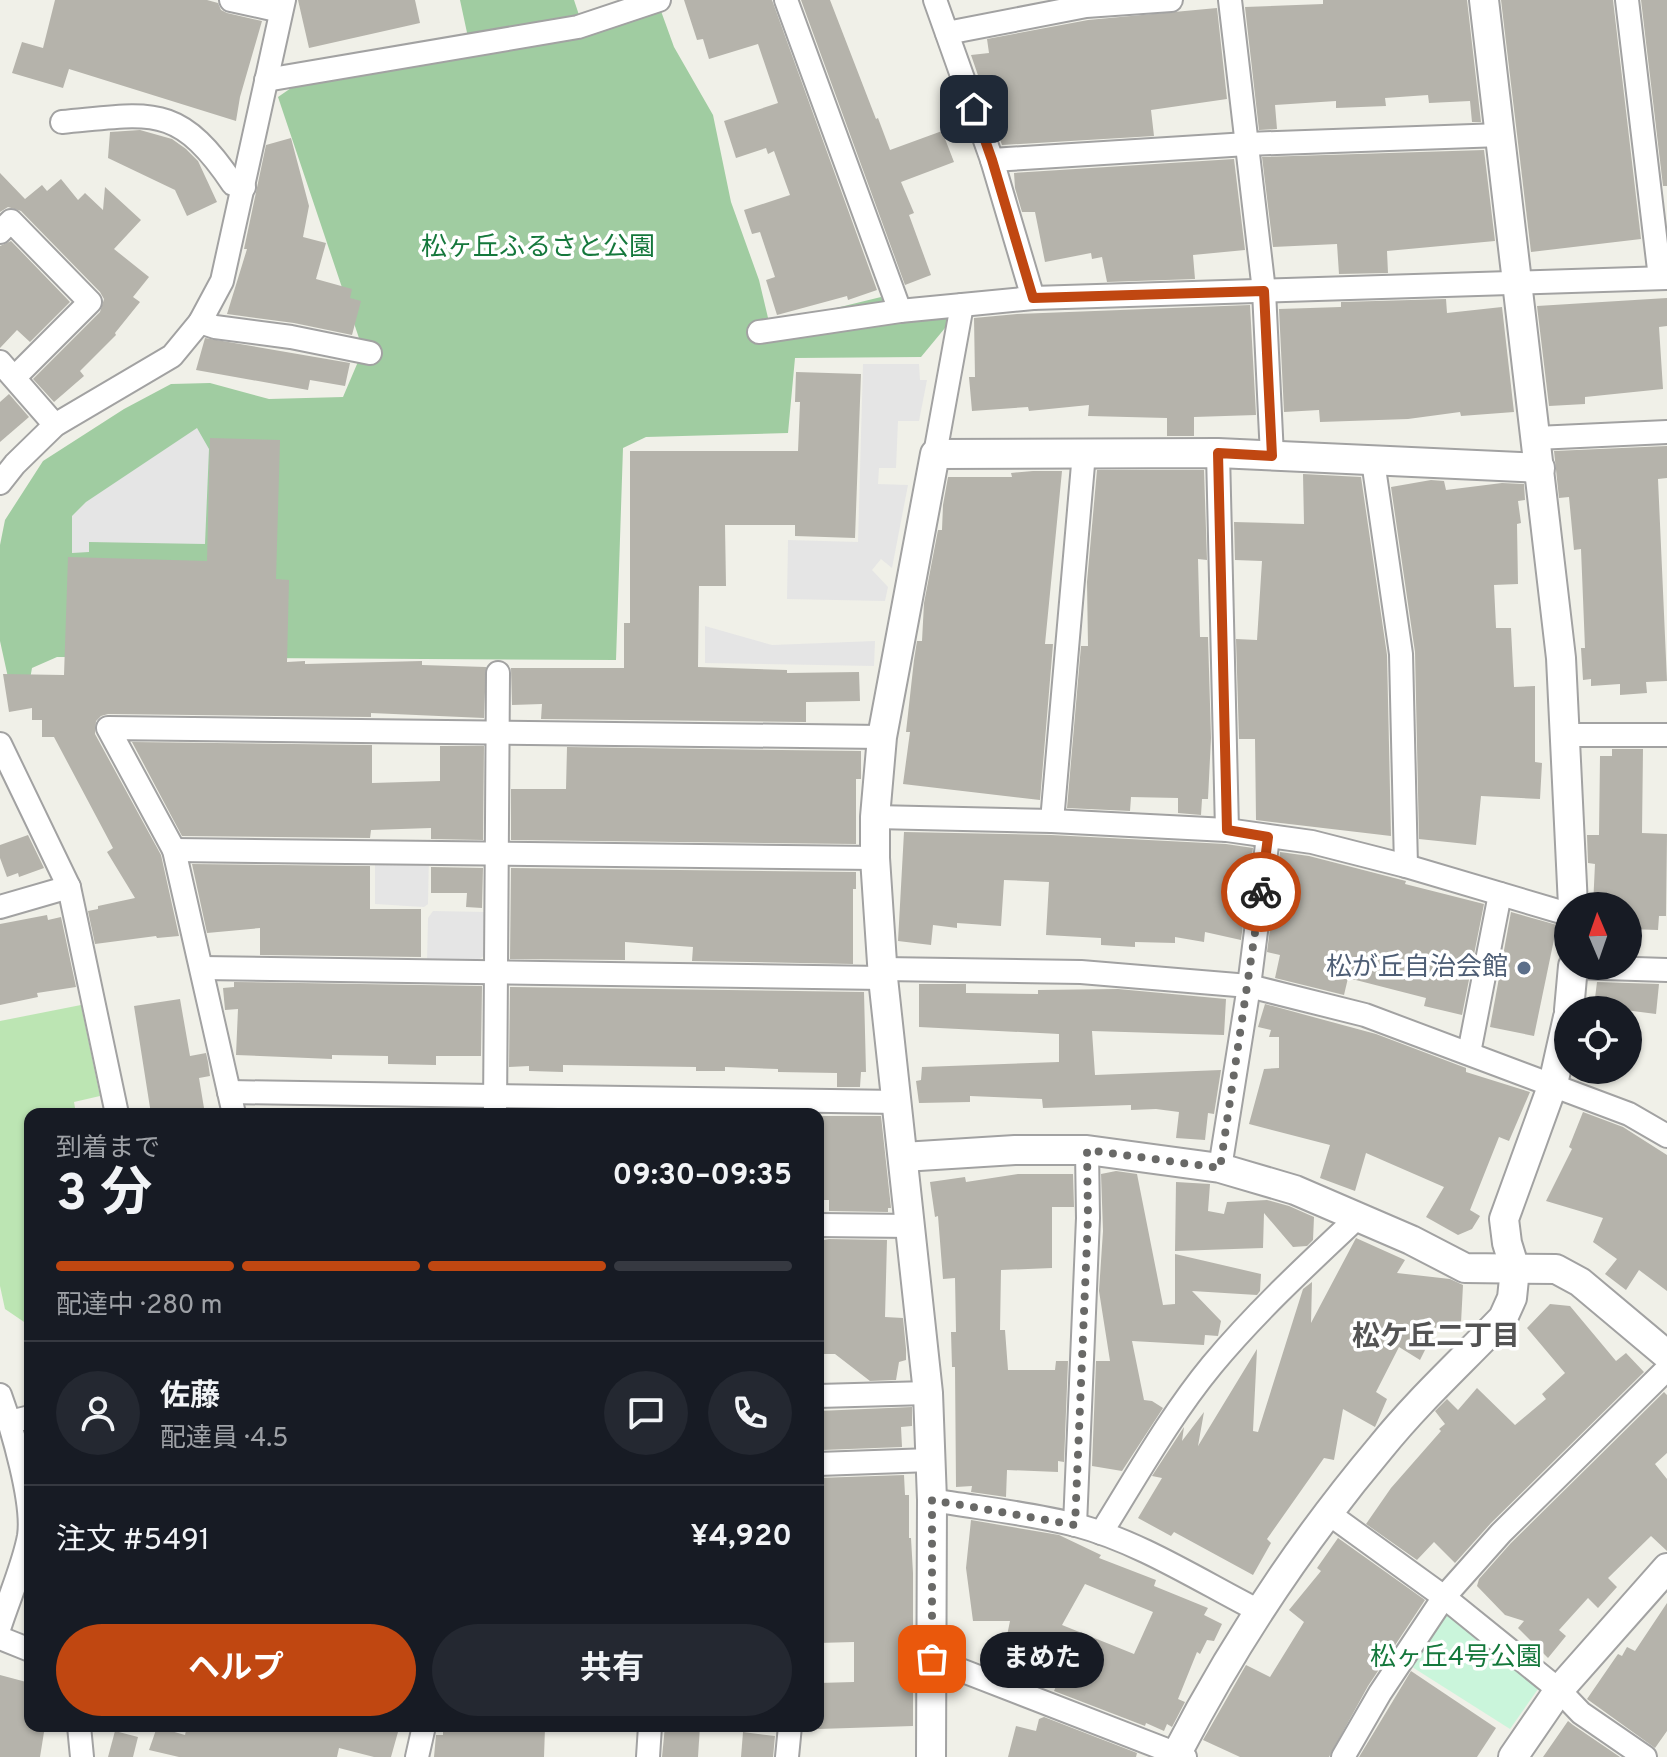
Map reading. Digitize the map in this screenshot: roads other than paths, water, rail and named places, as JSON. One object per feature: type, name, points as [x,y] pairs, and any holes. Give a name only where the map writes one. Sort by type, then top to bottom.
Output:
[{"type":"street","points":[[0,483],[55,425],[172,356],[200,322],[222,281],[282,6],[231,0]]},
{"type":"street","points":[[266,80],[578,27],[659,0]]},
{"type":"street","points":[[786,0],[900,311]]},
{"type":"street","points":[[935,0],[992,160],[1033,298]]},
{"type":"street","points":[[947,33],[1086,6],[1171,0]]},
{"type":"street","points":[[1230,0],[1264,291],[1272,456]]},
{"type":"street","points":[[1484,0],[1561,658],[1572,892]]},
{"type":"street","points":[[759,332],[900,311],[1033,298],[1663,278],[1627,0]]},
{"type":"street","points":[[62,122],[128,116],[158,117],[187,130],[212,153],[233,184],[244,187]]},
{"type":"street","points":[[992,160],[1247,144],[1501,135]]},
{"type":"street","points":[[0,232],[11,221],[90,302],[8,370],[55,425]]},
{"type":"street","points":[[931,1757],[932,1500],[928,1393],[883,973],[875,817],[882,737],[962,305]]},
{"type":"street","points":[[200,322],[370,353]]},
{"type":"street","points":[[1536,438],[1667,432]]},
{"type":"street","points":[[1052,821],[1084,453]]},
{"type":"street","points":[[935,454],[1218,453],[1540,468]]},
{"type":"street","points":[[1218,453],[1227,830]]},
{"type":"street","points":[[1373,461],[1401,654],[1406,866]]},
{"type":"street","points":[[495,1104],[498,673]]},
{"type":"street","points":[[882,737],[108,728],[174,850],[231,1103],[899,1102]]},
{"type":"street","points":[[1565,735],[1667,735]]},
{"type":"street","points":[[0,744],[69,887],[116,1108]]},
{"type":"street","points":[[875,817],[1052,821],[1227,830],[1312,842],[1554,910]]},
{"type":"street","points":[[1220,1168],[1249,986],[1268,837]]},
{"type":"street","points":[[174,850],[875,858]]},
{"type":"street","points":[[0,907],[69,887]]},
{"type":"street","points":[[1469,1053],[1500,894]]},
{"type":"street","points":[[202,968],[1081,972],[1249,986],[1365,1015],[1629,1114],[1667,1136]]},
{"type":"street","points":[[1642,969],[1667,970]]},
{"type":"street","points":[[932,1659],[1179,1756],[1206,1699],[1259,1611],[1328,1513],[1382,1444],[1503,1318],[1512,1298],[1515,1269],[1504,1219],[1554,1080]]},
{"type":"street","points":[[903,1157],[1015,1150],[1087,1150],[1220,1168],[1295,1190],[1465,1268],[1556,1269],[1580,1282],[1667,1355]]},
{"type":"street","points":[[1075,1525],[1088,1218],[1087,1150]]},
{"type":"street","points":[[1101,1533],[1148,1456],[1212,1365],[1290,1282],[1358,1217]]},
{"type":"street","points":[[824,1225],[912,1226]]},
{"type":"street","points":[[1343,1757],[1380,1693],[1444,1597],[1501,1533],[1667,1369]]},
{"type":"street","points":[[824,1396],[928,1393]]},
{"type":"street","points":[[0,1395],[20,1419],[24,1467]]},
{"type":"street","points":[[824,1464],[931,1460]]},
{"type":"street","points":[[932,1500],[1075,1525],[1101,1533],[1259,1611]]},
{"type":"street","points":[[1328,1513],[1444,1597],[1559,1690],[1581,1713],[1645,1757]]},
{"type":"street","points":[[0,1626],[24,1553]]},
{"type":"street","points":[[1513,1757],[1559,1690],[1667,1568]]},
{"type":"street","points":[[0,1638],[24,1648]]},
{"type":"street","points":[[80,1732],[82,1757]]},
{"type":"street","points":[[417,1757],[423,1732]]},
{"type":"street","points":[[648,1757],[650,1732]]},
{"type":"street","points":[[787,1757],[789,1732]]},
{"type":"place","name":"松が丘自治会館","points":[[1524,968]]},
{"type":"place","name":"まめた","points":[[932,1659]]},
{"type":"district","name":"松ケ丘二丁目","points":[[1436,1338]]},
{"type":"park label","name":"松ヶ丘ふるさと公園","points":[[538,248]]},
{"type":"park label","name":"松ヶ丘4号公園","points":[[1456,1658]]}]
